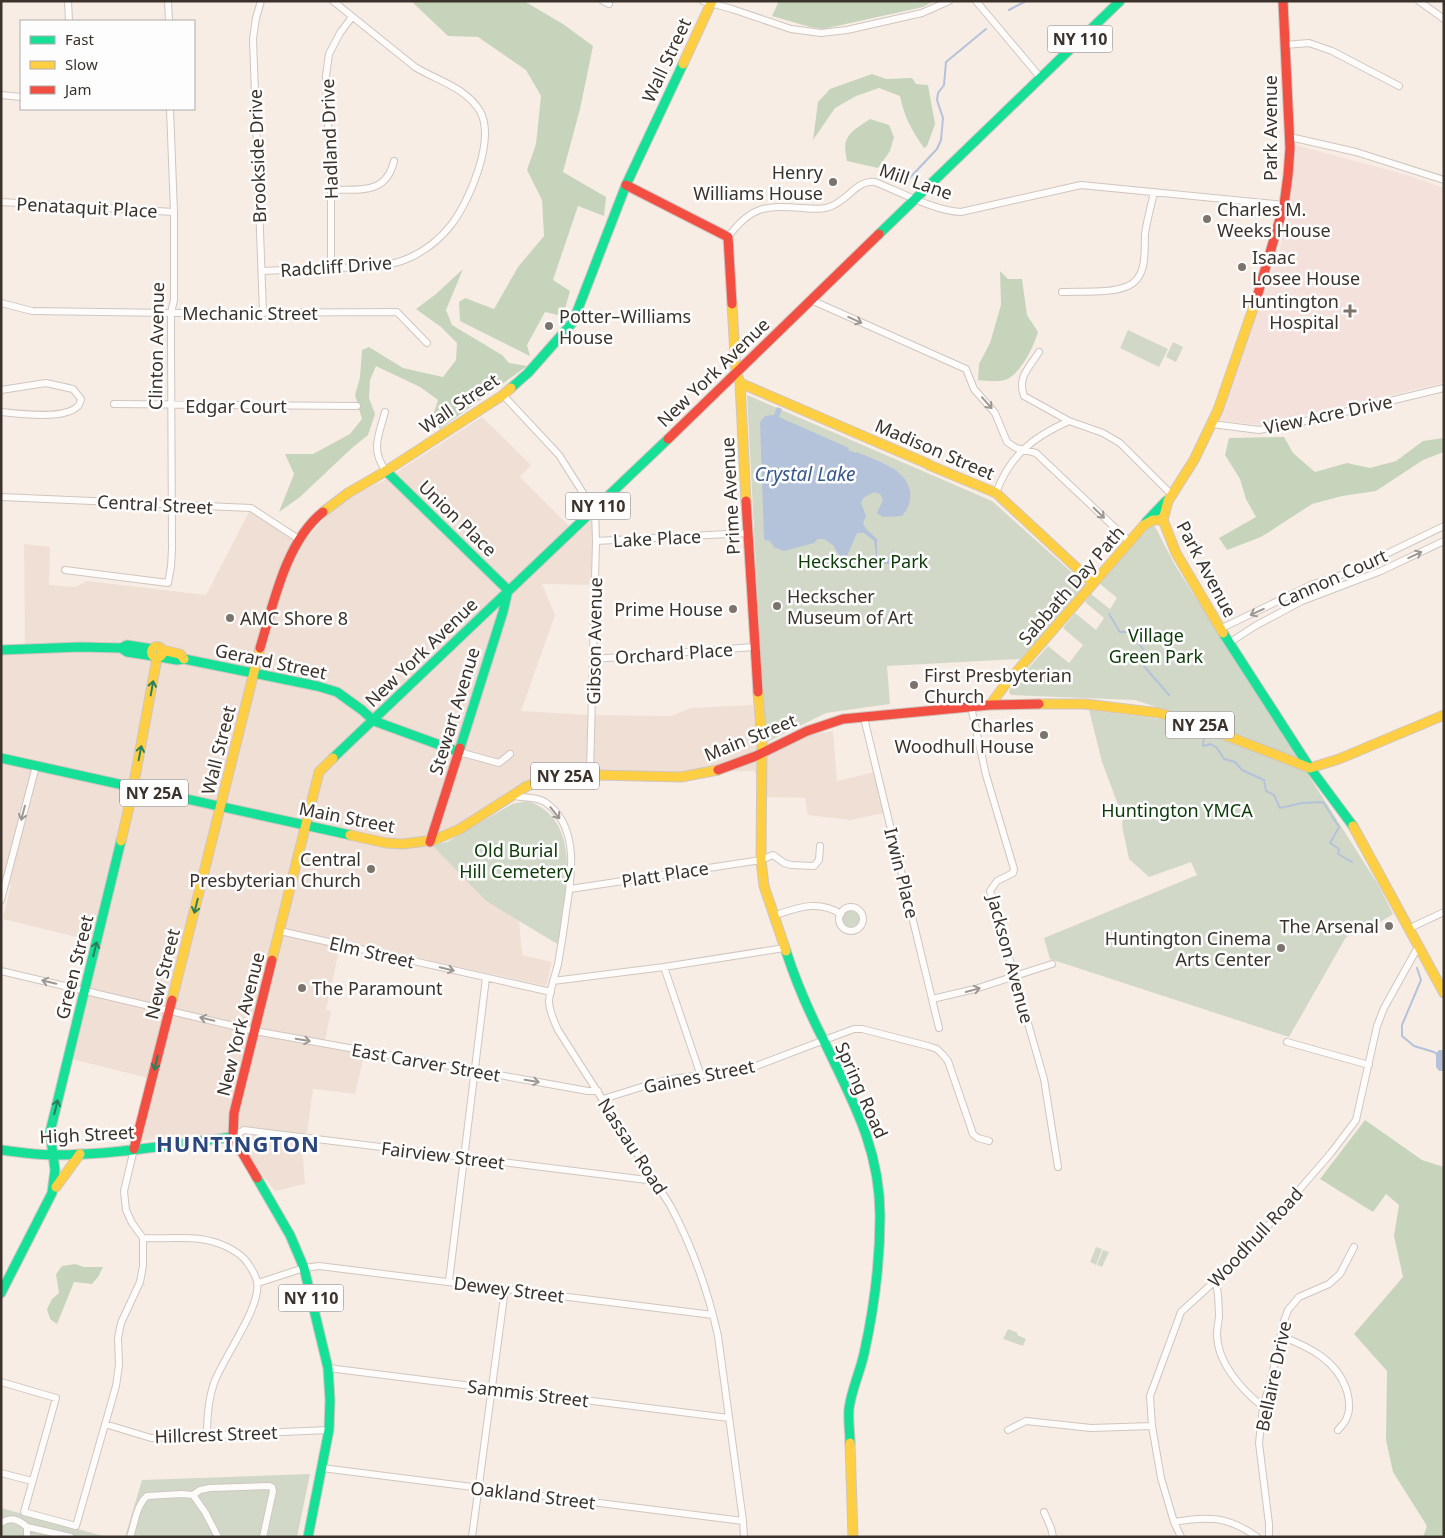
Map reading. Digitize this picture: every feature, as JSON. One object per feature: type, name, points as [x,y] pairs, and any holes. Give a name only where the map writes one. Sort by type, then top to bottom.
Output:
[{"type":"main road","name":"New York Avenue","points":[[233,1137],[234,1113],[319,772],[595,509],[1120,1]]},
{"type":"main road","name":"Park Avenue","points":[[1283,1],[1290,137],[1284,205],[1253,312],[1212,424],[1194,460],[1165,508],[1163,520],[1176,553],[1220,629],[1310,768],[1354,828],[1444,993]]},
{"type":"main road","name":"Wall Street","points":[[221,808],[253,673],[283,570],[300,540],[317,517],[348,493],[386,471],[503,395],[528,373],[573,322],[626,184],[709,2]]},
{"type":"main road","points":[[626,184],[728,237]]},
{"type":"main road","name":"Prime Avenue","points":[[728,237],[736,371],[740,383],[754,647],[762,743],[761,754]]},
{"type":"main road","name":"Madison Street","points":[[740,383],[996,493],[1094,583]]},
{"type":"main road","name":"Union Place","points":[[386,471],[508,590]]},
{"type":"main road","points":[[1144,525],[1172,495]]},
{"type":"main road","name":"Sabbath Day Path","points":[[990,705],[1005,685],[1144,525],[1153,520],[1163,520]]},
{"type":"main road","name":"Stewart Avenue","points":[[430,842],[508,590]]},
{"type":"main road","name":"Gerard Street","points":[[1,650],[120,648],[127,652],[157,654],[177,660],[184,659],[317,686],[337,692],[374,721],[459,752]]},
{"type":"main road","points":[[133,788],[157,654]]},
{"type":"main road","name":"Main Street","points":[[1,758],[221,808],[386,843],[406,845],[430,842],[447,836],[534,783],[558,776],[590,773],[668,777],[700,775],[717,771],[761,754],[823,724],[843,720],[990,705],[1085,704],[1132,709],[1186,720],[1310,768]]},
{"type":"main road","points":[[1310,768],[1339,759],[1444,715]]},
{"type":"main road","name":"Spring Road","points":[[761,754],[761,860],[764,886],[784,948],[823,1040],[858,1111],[874,1158],[880,1215],[876,1289],[864,1354],[849,1408],[853,1537]]},
{"type":"main road","name":"Green Street","points":[[52,1193],[56,1178],[50,1132],[133,788]]},
{"type":"main road","name":"New Street","points":[[134,1149],[221,808]]},
{"type":"main road","name":"High Street","points":[[1,1150],[53,1155],[80,1154],[233,1137]]},
{"type":"main road","name":"NY 110","points":[[233,1137],[290,1235],[304,1268],[328,1368],[329,1430],[308,1537]]},
{"type":"main road","points":[[1,1293],[52,1193],[80,1154]]},
{"type":"street","points":[[68,1],[69,20]]},
{"type":"street","points":[[168,1],[169,20]]},
{"type":"street","name":"Brookside Drive","points":[[262,1],[256,18],[253,39],[263,313]]},
{"type":"street","name":"Radcliff Drive","points":[[262,271],[367,267],[391,264],[409,258],[424,250],[438,239],[451,224],[463,205],[484,154],[486,134],[481,113],[469,97],[455,87],[415,67],[333,1]]},
{"type":"street","points":[[709,2],[796,31],[821,33],[847,30],[922,13],[949,1]]},
{"type":"street","points":[[976,1],[1040,77]]},
{"type":"street","points":[[1419,1],[1444,19]]},
{"type":"street","name":"Hadland Drive","points":[[332,268],[326,76],[329,54],[340,33],[352,17]]},
{"type":"street","points":[[1285,45],[1308,43],[1332,50],[1399,86]]},
{"type":"street","points":[[1,95],[20,97]]},
{"type":"street","name":"Clinton Avenue","points":[[65,570],[168,583],[172,549],[170,406],[171,313],[174,300],[174,212],[170,110]]},
{"type":"street","points":[[1290,137],[1356,152],[1444,180]]},
{"type":"street","points":[[331,190],[356,189],[380,185],[387,179],[394,161]]},
{"type":"street","name":"Mill Lane","points":[[728,237],[746,217],[760,210],[775,206],[814,209],[829,208],[842,202],[861,183],[869,181],[951,212],[961,212],[1081,185],[1284,205]]},
{"type":"street","points":[[1062,292],[1114,290],[1129,286],[1137,280],[1144,263],[1145,234],[1154,192]]},
{"type":"street","name":"Penataquit Place","points":[[1,202],[174,212]]},
{"type":"street","points":[[811,300],[966,369],[974,389],[996,413],[1007,442],[1016,448],[1036,453],[1130,542]]},
{"type":"street","name":"Mechanic Street","points":[[1,303],[32,311],[171,313],[397,312],[427,343]]},
{"type":"street","points":[[1039,352],[1023,374],[1020,387],[1024,396],[1070,421],[1103,433],[1120,442],[1172,495]]},
{"type":"street","points":[[1,390],[46,383],[73,389],[81,399],[78,406],[69,412],[52,414],[1,412]]},
{"type":"street","name":"View Acre Drive","points":[[1212,424],[1259,430],[1315,419],[1444,388]]},
{"type":"street","points":[[503,395],[559,455],[595,509]]},
{"type":"street","name":"Edgar Court","points":[[114,404],[170,406],[357,406]]},
{"type":"street","points":[[385,412],[376,453],[386,471]]},
{"type":"street","points":[[996,493],[1007,469],[1024,449],[1042,434],[1070,421]]},
{"type":"street","name":"Central Street","points":[[1,497],[251,508],[300,540]]},
{"type":"street","name":"Gibson Avenue","points":[[590,773],[594,659],[595,509]]},
{"type":"street","name":"Cannon Court","points":[[1220,629],[1313,584],[1347,573],[1444,526]]},
{"type":"street","name":"Lake Place","points":[[596,541],[748,533]]},
{"type":"street","name":"Cannon Court","points":[[1229,643],[1283,611],[1398,563],[1444,541]]},
{"type":"street","points":[[1392,551],[1398,563]]},
{"type":"street","points":[[1332,578],[1337,588]]},
{"type":"street","points":[[1277,602],[1283,611]]},
{"type":"street","name":"Orchard Place","points":[[594,659],[754,647]]},
{"type":"street","name":"Jackson Avenue","points":[[971,707],[986,775],[1014,869],[1013,873],[997,881],[990,890],[1044,1078],[1058,1167]]},
{"type":"street","name":"Irwin Place","points":[[864,718],[938,1028]]},
{"type":"street","name":"Gerard Street","points":[[459,752],[499,763],[510,754]]},
{"type":"street","points":[[1,900],[36,766]]},
{"type":"street","name":"Nassau Road","points":[[512,795],[520,798],[537,798],[545,802],[559,817],[565,828],[572,858],[570,889],[561,946],[549,1002],[552,1018],[670,1205],[683,1230],[713,1314],[718,1336],[744,1537]]},
{"type":"street","name":"Platt Place","points":[[570,889],[761,860],[773,855],[784,863],[791,865],[814,866],[819,860],[820,846]]},
{"type":"street","points":[[773,916],[795,909],[818,906],[832,908],[841,914]]},
{"type":"street","points":[[1410,928],[1444,912]]},
{"type":"street","name":"Elm Street","points":[[280,931],[551,992]]},
{"type":"street","name":"Woodhull Road","points":[[1181,1537],[1174,1522],[1162,1478],[1152,1426],[1150,1396],[1181,1312],[1216,1280],[1272,1221],[1331,1153],[1356,1120],[1380,1017],[1418,947]]},
{"type":"street","points":[[553,981],[664,967],[784,948]]},
{"type":"street","points":[[932,999],[975,990],[1052,964]]},
{"type":"street","points":[[664,967],[701,1076]]},
{"type":"street","name":"East Carver Street","points":[[1,971],[255,1031],[588,1091],[598,1091]]},
{"type":"street","points":[[449,1281],[486,978]]},
{"type":"street","name":"Gaines Street","points":[[603,1099],[648,1085],[748,1069],[854,1029],[872,1030],[937,1049],[948,1061],[973,1134],[978,1138],[989,1141]]},
{"type":"street","points":[[1287,1042],[1369,1065]]},
{"type":"street","name":"Fairview Street","points":[[233,1137],[244,1130],[655,1181]]},
{"type":"street","points":[[1,1382],[56,1398],[24,1512],[76,1526],[116,1386],[119,1365],[118,1338],[121,1322],[140,1282],[143,1266],[143,1238],[132,1223],[126,1210],[124,1191],[134,1149]]},
{"type":"street","points":[[143,1238],[200,1239],[222,1245],[243,1257],[258,1283],[255,1300],[248,1317],[214,1381],[208,1408],[207,1436]]},
{"type":"street","name":"Bellaire Drive","points":[[1269,1537],[1259,1443],[1263,1407],[1288,1310],[1299,1297],[1329,1284],[1340,1274],[1354,1247]]},
{"type":"street","name":"Dewey Street","points":[[258,1283],[304,1268],[319,1266],[713,1314]]},
{"type":"street","points":[[1216,1280],[1219,1298],[1217,1335],[1220,1352],[1228,1369],[1249,1396],[1263,1407]]},
{"type":"street","points":[[472,1537],[505,1289]]},
{"type":"street","points":[[1281,1336],[1315,1351],[1332,1365],[1344,1380],[1349,1398],[1349,1408],[1347,1417],[1338,1430]]},
{"type":"street","name":"Sammis Street","points":[[328,1368],[729,1418]]},
{"type":"street","points":[[1008,1430],[1026,1421],[1091,1428],[1152,1426]]},
{"type":"street","name":"Hillcrest Street","points":[[105,1424],[151,1438],[329,1430]]},
{"type":"street","name":"Oakland Street","points":[[322,1468],[743,1522]]},
{"type":"street","points":[[1,1473],[32,1481]]},
{"type":"street","points":[[130,1537],[138,1509],[147,1496],[192,1495],[200,1490],[210,1488],[264,1486],[272,1487],[272,1496],[263,1537]]},
{"type":"street","points":[[192,1495],[205,1512],[218,1537]]},
{"type":"street","points":[[1044,1512],[1053,1537]]},
{"type":"street","points":[[1174,1522],[1198,1518],[1213,1518],[1231,1522],[1257,1537]]},
{"type":"street","points":[[1,1523],[7,1519],[16,1520],[28,1527],[72,1537]]},
{"type":"street","points":[[27,1537],[28,1527]]},
{"type":"shaded area","name":"Huntington Hospital","points":[[1296,145],[1407,175],[1444,188],[1444,383],[1259,425],[1218,420],[1279,251],[1289,213]]},
{"type":"shaded area","points":[[482,417],[531,465],[520,477],[577,534],[600,511],[598,585],[542,584],[555,615],[521,711],[588,715],[672,716],[691,708],[753,705],[757,744],[833,731],[837,781],[875,772],[884,813],[850,820],[808,815],[805,798],[768,797],[754,771],[590,773],[534,783],[430,842],[486,901],[519,920],[522,955],[552,962],[546,986],[341,941],[326,1010],[331,1012],[325,1040],[366,1047],[355,1094],[313,1089],[307,1132],[302,1144],[305,1184],[275,1191],[233,1137],[142,1140],[156,1080],[72,1059],[100,943],[3,919],[11,885],[1,882],[1,653],[25,652],[24,544],[50,547],[49,585],[75,587],[87,581],[206,595],[251,508],[307,538],[330,512],[351,496],[383,481]]},
{"type":"green space","points":[[411,1],[524,1],[563,24],[593,46],[580,109],[563,172],[606,197],[604,216],[578,206],[553,280],[570,291],[563,316],[545,312],[527,345],[530,356],[460,321],[459,302],[465,298],[494,309],[518,267],[544,236],[542,200],[527,170],[536,144],[541,96],[526,70],[478,37],[448,36]]},
{"type":"green space","points":[[779,1],[934,1],[923,7],[823,29],[772,16]]},
{"type":"green space","points":[[872,74],[886,79],[912,78],[916,84],[928,85],[935,124],[927,146],[924,148],[912,130],[900,96],[879,88],[856,96],[835,108],[813,140],[818,102],[830,89]]},
{"type":"green space","points":[[870,119],[889,125],[894,137],[890,151],[878,168],[847,161],[845,152],[845,145],[849,135]]},
{"type":"green space","points":[[463,269],[446,310],[452,325],[502,355],[509,363],[527,366],[440,429],[432,419],[438,400],[420,387],[376,366],[370,380],[369,398],[375,414],[368,435],[300,497],[279,512],[294,474],[285,454],[313,454],[350,434],[362,419],[355,395],[360,377],[362,350],[369,347],[403,368],[443,377],[456,360],[457,343],[441,327],[416,309],[436,294]]},
{"type":"green space","points":[[1000,271],[1008,279],[1022,279],[1027,315],[1038,332],[1026,359],[1011,377],[999,381],[978,380],[979,364],[990,343],[1001,305]]},
{"type":"green space","points":[[1128,330],[1168,349],[1159,367],[1120,348]]},
{"type":"green space","points":[[1173,342],[1183,347],[1176,362],[1166,357]]},
{"type":"green space","name":"Heckscher Park","points":[[747,395],[992,501],[1087,586],[1020,659],[887,666],[890,704],[826,713],[765,743]]},
{"type":"green space","points":[[1284,437],[1293,453],[1315,472],[1347,463],[1370,468],[1396,461],[1423,441],[1444,438],[1444,452],[1423,460],[1376,491],[1342,496],[1312,504],[1261,537],[1227,550],[1219,538],[1256,517],[1246,499],[1240,479],[1225,455],[1229,438]]},
{"type":"green space","points":[[1153,523],[1175,565],[1379,886],[1393,914],[1366,931],[1346,937],[1289,1037],[1050,959],[1044,938],[1197,875],[1191,862],[1149,877],[1129,859],[1122,826],[1123,818],[1102,762],[1089,710],[1160,719],[1156,707],[1135,700],[1011,695],[1009,692],[1048,646],[1069,663],[1083,645],[1063,628],[1075,613],[1096,630],[1104,618],[1085,602],[1091,594],[1110,609],[1117,598],[1099,583]]},
{"type":"green space","name":"Old Burial Hill Cemetery","points":[[528,801],[546,811],[558,825],[564,843],[567,863],[567,885],[559,945],[486,901],[432,845],[447,842],[512,804]]},
{"type":"green space","points":[[851,908],[861,915],[862,919],[855,929],[851,930],[841,923],[840,919],[847,909]]},
{"type":"green space","points":[[1365,1120],[1422,1160],[1444,1167],[1444,1537],[1423,1537],[1427,1526],[1393,1472],[1386,1440],[1387,1371],[1354,1334],[1403,1277],[1394,1236],[1399,1205],[1386,1194],[1373,1212],[1320,1179]]},
{"type":"green space","points":[[1096,1247],[1102,1249],[1096,1265],[1090,1262]]},
{"type":"green space","points":[[1103,1250],[1109,1252],[1102,1267],[1097,1265]]},
{"type":"green space","points":[[75,1264],[84,1267],[103,1267],[92,1284],[74,1282],[57,1324],[50,1319],[47,1309],[52,1299],[59,1293],[56,1274],[62,1266]]},
{"type":"green space","points":[[1008,1329],[1026,1339],[1023,1346],[1003,1339]]},
{"type":"green space","points":[[310,1474],[297,1537],[125,1537],[142,1480]]},
{"type":"green space","points":[[1,1508],[107,1537],[1,1537]]},
{"type":"water","name":"Crystal Lake","points":[[777,407],[782,409],[779,417],[849,448],[848,450],[881,462],[897,471],[903,477],[908,484],[910,499],[909,505],[902,516],[883,517],[877,513],[883,500],[880,494],[874,492],[863,498],[861,503],[866,516],[863,523],[866,529],[877,539],[877,556],[883,562],[888,561],[889,553],[893,551],[898,557],[897,563],[892,567],[888,564],[882,564],[876,556],[874,541],[864,533],[857,533],[847,556],[840,557],[833,545],[824,539],[818,539],[814,543],[784,551],[773,547],[768,540],[766,541],[764,538],[760,422],[765,416],[774,415]]},
{"type":"water","points":[[1439,1050],[1444,1050],[1444,1071],[1439,1071],[1436,1067],[1436,1053]]},
{"type":"waterway","points":[[1009,10],[1026,1]]},
{"type":"waterway","points":[[904,184],[937,149],[941,140],[943,118],[937,100],[938,93],[944,85],[946,62],[986,29]]},
{"type":"waterway","points":[[1109,614],[1120,632],[1131,632],[1144,651],[1143,665],[1169,695]]},
{"type":"waterway","points":[[1205,736],[1203,746],[1211,744],[1217,748],[1224,759],[1235,762],[1242,770],[1264,780],[1266,791],[1274,795],[1280,808],[1302,803],[1323,802],[1339,827],[1330,843],[1339,849],[1338,854],[1352,862]]},
{"type":"waterway","points":[[1417,968],[1421,980],[1402,1025],[1402,1036],[1414,1046],[1438,1055]]},
{"type":"traffic: fast","points":[[879,234],[1120,1]]},
{"type":"traffic: fast","points":[[511,388],[528,373],[573,322],[626,185],[683,64]]},
{"type":"traffic: fast","points":[[333,758],[668,439]]},
{"type":"traffic: fast","points":[[386,471],[508,590],[503,612],[460,748]]},
{"type":"traffic: fast","points":[[1146,522],[1166,501]]},
{"type":"traffic: fast","points":[[1223,633],[1310,768],[1353,826]]},
{"type":"traffic: fast","points":[[121,648],[127,645],[153,649]]},
{"type":"traffic: fast","points":[[1,650],[80,647],[121,648],[127,652],[153,656]]},
{"type":"traffic: fast","points":[[160,657],[177,660],[184,659],[317,686],[337,692],[374,721],[459,752]]},
{"type":"traffic: fast","points":[[1,758],[350,835]]},
{"type":"traffic: fast","points":[[1,1293],[52,1193],[55,1170],[50,1132],[121,841]]},
{"type":"traffic: fast","points":[[786,951],[808,1008],[854,1104],[870,1146],[879,1191],[880,1233],[876,1285],[864,1354],[850,1402],[850,1443]]},
{"type":"traffic: fast","points":[[1,1150],[76,1155],[233,1137]]},
{"type":"traffic: fast","points":[[257,1178],[290,1235],[304,1268],[328,1368],[329,1430],[308,1537]]},
{"type":"traffic: slow","points":[[683,64],[712,1]]},
{"type":"traffic: slow","points":[[1223,633],[1176,553],[1163,520],[1168,501],[1194,460],[1218,410],[1257,297]]},
{"type":"traffic: slow","points":[[732,304],[736,371],[740,383],[746,501]]},
{"type":"traffic: slow","points":[[740,383],[928,464]]},
{"type":"traffic: slow","points":[[323,512],[348,493],[386,471],[511,388]]},
{"type":"traffic: slow","points":[[929,465],[996,493],[1093,583]]},
{"type":"traffic: slow","points":[[990,705],[1005,685],[1144,525],[1153,520],[1163,520]]},
{"type":"traffic: slow","points":[[155,647],[159,647],[162,652],[161,656],[155,657],[152,654],[152,650],[155,647]]},
{"type":"traffic: slow","points":[[172,1000],[260,648]]},
{"type":"traffic: slow","points":[[162,650],[180,654],[184,659]]},
{"type":"traffic: slow","points":[[121,841],[131,799],[157,658]]},
{"type":"traffic: slow","points":[[758,692],[762,743],[761,860],[764,886],[786,951]]},
{"type":"traffic: slow","points":[[1039,704],[1085,704],[1159,713],[1186,720],[1310,768],[1339,759],[1444,715]]},
{"type":"traffic: slow","points":[[272,960],[319,772],[333,758]]},
{"type":"traffic: slow","points":[[350,835],[386,843],[403,844],[434,840],[460,829],[527,786],[557,777],[598,775],[681,777],[718,770]]},
{"type":"traffic: slow","points":[[1353,826],[1444,993]]},
{"type":"traffic: slow","points":[[56,1187],[80,1154]]},
{"type":"traffic: slow","points":[[850,1443],[853,1537]]},
{"type":"traffic: jam","points":[[1257,297],[1284,205],[1288,175],[1290,148],[1283,1]]},
{"type":"traffic: jam","points":[[626,185],[728,237],[732,304]]},
{"type":"traffic: jam","points":[[668,439],[879,234]]},
{"type":"traffic: jam","points":[[746,501],[758,692]]},
{"type":"traffic: jam","points":[[260,648],[282,575],[290,556],[310,524],[323,512]]},
{"type":"traffic: jam","points":[[718,770],[756,756],[807,731],[843,719],[990,705],[1039,704]]},
{"type":"traffic: jam","points":[[430,842],[460,748]]},
{"type":"traffic: jam","points":[[257,1178],[233,1137],[234,1113],[272,960]]},
{"type":"traffic: jam","points":[[134,1149],[172,1000]]},
{"type":"place","name":"Henry Williams House","points":[[833,182]]},
{"type":"place","name":"Charles M. Weeks House","points":[[1207,219]]},
{"type":"place","name":"Isaac Losee House","points":[[1242,267]]},
{"type":"place","name":"Huntington Hospital","points":[[1350,311]]},
{"type":"place","name":"Potter–Williams House","points":[[549,326]]},
{"type":"place","name":"Heckscher Museum of Art","points":[[777,606]]},
{"type":"place","name":"Prime House","points":[[733,609]]},
{"type":"place","name":"AMC Shore 8","points":[[230,618]]},
{"type":"place","name":"First Presbyterian Church","points":[[914,685]]},
{"type":"place","name":"Charles Woodhull House","points":[[1044,735]]},
{"type":"place","name":"Central Presbyterian Church","points":[[371,869]]},
{"type":"place","name":"The Arsenal","points":[[1389,926]]},
{"type":"place","name":"Huntington Cinema Arts Center","points":[[1281,948]]},
{"type":"place","name":"The Paramount","points":[[302,988]]},
{"type":"district","name":"HUNTINGTON","points":[[238,1143]]},
{"type":"park label","name":"Village Green Park","points":[[1156,645]]},
{"type":"park label","name":"Huntington YMCA","points":[[1177,810]]}]
